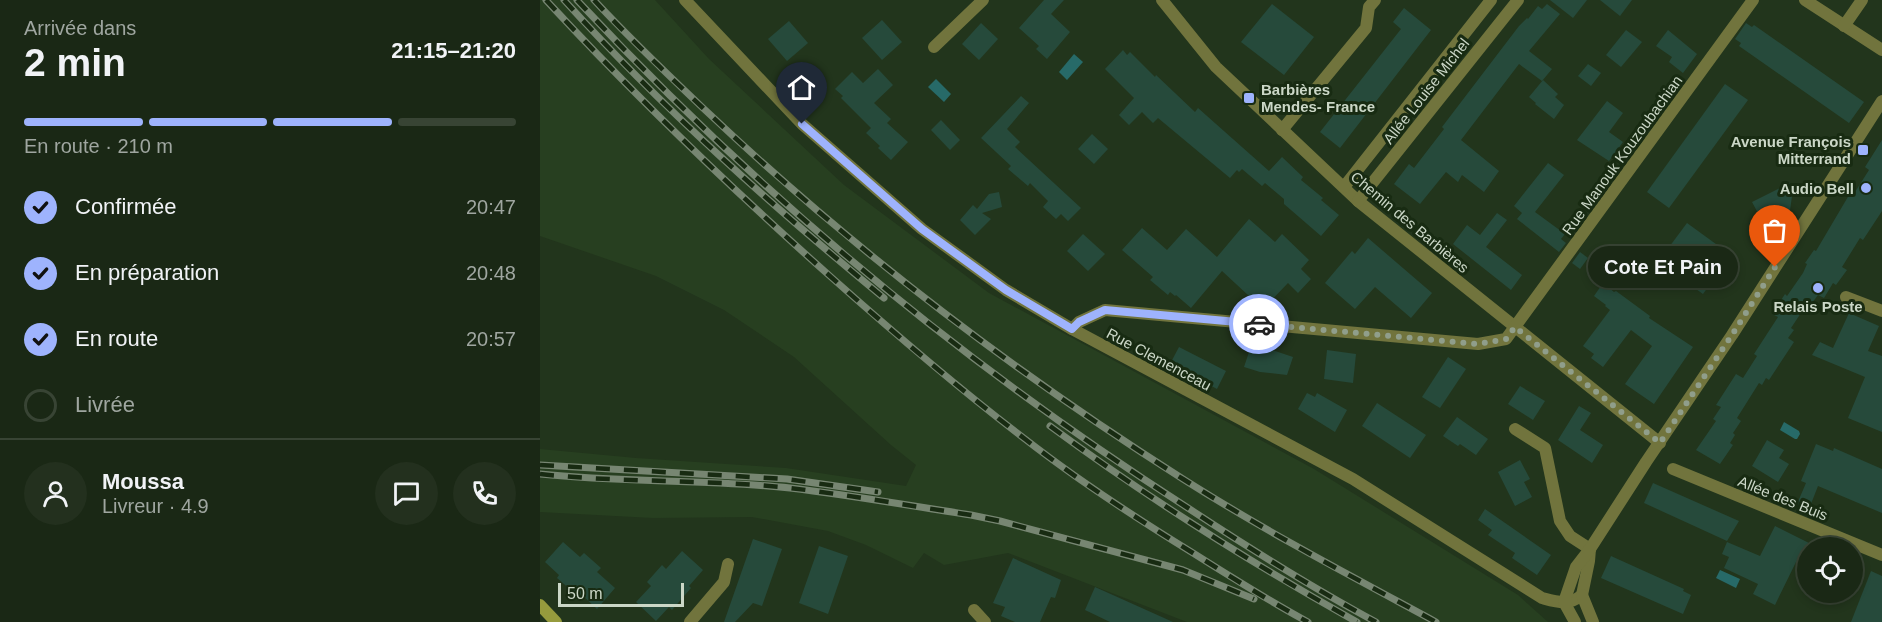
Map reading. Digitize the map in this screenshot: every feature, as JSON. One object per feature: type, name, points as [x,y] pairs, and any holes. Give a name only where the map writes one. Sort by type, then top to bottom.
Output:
[{"type":"main road","points":[[540,605],[556,622]]},
{"type":"street","points":[[934,47],[982,0]]},
{"type":"street","name":"Chemin des Barbières","points":[[1162,0],[1215,67],[1358,201],[1660,443]]},
{"type":"street","points":[[1282,130],[1366,28],[1369,7],[1375,0]]},
{"type":"street","points":[[1344,187],[1491,0]]},
{"type":"street","name":"Allée Louise Michel","points":[[1358,201],[1518,0]]},
{"type":"street","name":"Rue Manouk Kouzoubachian","points":[[1515,327],[1753,0]]},
{"type":"street","points":[[1805,0],[1882,50]]},
{"type":"street","points":[[1844,26],[1862,0]]},
{"type":"street","name":"Rue Clemenceau","points":[[687,1],[802,124],[922,229],[1006,290],[1072,329],[1353,479],[1542,598],[1556,602],[1574,600]]},
{"type":"street","points":[[1575,622],[1576,567],[1732,335],[1881,104]]},
{"type":"street","points":[[1845,297],[1882,311]]},
{"type":"street","points":[[1072,329],[1079,322],[1105,310],[1478,344],[1506,339],[1515,327]]},
{"type":"street","points":[[1515,429],[1545,448],[1560,521],[1570,536],[1590,549]]},
{"type":"street","name":"Allée des Buis","points":[[1673,469],[1882,555]]},
{"type":"street","points":[[1582,622],[1574,600],[1589,561],[1590,549]]},
{"type":"street","points":[[690,622],[724,582],[728,564]]},
{"type":"street","points":[[1574,600],[1593,622]]},
{"type":"street","points":[[975,610],[985,622]]},
{"type":"shaded area","points":[[540,0],[655,0],[709,59],[844,185],[989,293],[1314,469],[1518,595],[1548,622],[1187,622],[1008,553],[944,565],[924,553],[913,568],[866,545],[828,531],[752,517],[653,518],[540,512],[540,449],[786,468],[906,486],[916,465],[794,357],[724,310],[656,276],[540,236]]},
{"type":"water","points":[[1074,54],[1083,62],[1067,80],[1059,72]]},
{"type":"water","points":[[936,79],[951,94],[944,102],[928,87]]},
{"type":"water","points":[[1784,422],[1799,431],[1797,439],[1780,430]]},
{"type":"water","points":[[1720,570],[1740,579],[1736,588],[1716,578]]},
{"type":"building","points":[[1044,0],[1064,0],[1051,14],[1070,32],[1047,59],[1036,49],[1039,46],[1019,28]]},
{"type":"building","points":[[1550,0],[1587,0],[1573,18]]},
{"type":"building","points":[[1600,0],[1632,0],[1620,16]]},
{"type":"building","points":[[1272,4],[1314,37],[1284,75],[1241,42]]},
{"type":"building","points":[[1547,4],[1560,14],[1529,51],[1552,69],[1542,81],[1519,64],[1461,140],[1499,171],[1484,192],[1462,175],[1458,182],[1446,172],[1420,204],[1394,184],[1409,164],[1414,168],[1444,129],[1442,127],[1519,26],[1538,6],[1542,9]]},
{"type":"building","points":[[1404,8],[1431,30],[1340,148],[1320,132],[1401,29],[1393,22]]},
{"type":"building","points":[[882,20],[902,42],[882,60],[862,38]]},
{"type":"building","points":[[789,21],[808,43],[787,61],[768,39]]},
{"type":"building","points":[[981,23],[998,39],[979,60],[962,44]]},
{"type":"building","points":[[1746,23],[1752,27],[1754,25],[1864,102],[1849,123],[1739,46],[1741,43],[1735,39]]},
{"type":"building","points":[[1626,30],[1642,42],[1621,67],[1606,55]]},
{"type":"building","points":[[1668,30],[1697,54],[1683,73],[1669,62],[1672,57],[1656,46]]},
{"type":"building","points":[[1123,50],[1127,55],[1130,52],[1195,112],[1198,108],[1269,171],[1282,157],[1303,177],[1301,180],[1339,215],[1321,236],[1284,204],[1284,199],[1265,183],[1262,186],[1242,169],[1239,172],[1237,170],[1230,178],[1158,118],[1153,123],[1142,112],[1129,125],[1119,115],[1134,98],[1105,69]]},
{"type":"building","points":[[1588,64],[1601,73],[1591,86],[1578,76]]},
{"type":"building","points":[[878,69],[893,85],[874,103],[891,119],[887,123],[908,142],[891,160],[866,133],[871,128],[835,89],[852,72],[863,83]]},
{"type":"building","points":[[1543,80],[1558,94],[1555,97],[1564,105],[1554,119],[1529,97]]},
{"type":"building","points":[[1725,84],[1748,100],[1669,208],[1647,192]]},
{"type":"building","points":[[1021,96],[1029,103],[1007,129],[1020,142],[1015,147],[1081,208],[1068,221],[1061,214],[1056,219],[1043,207],[1048,201],[1030,183],[1028,186],[1008,169],[1011,166],[981,138]]},
{"type":"building","points":[[1607,101],[1623,113],[1609,132],[1623,142],[1609,161],[1577,140]]},
{"type":"building","points":[[941,120],[960,140],[950,150],[931,130]]},
{"type":"building","points":[[1092,134],[1108,149],[1094,164],[1078,149]]},
{"type":"building","points":[[1882,140],[1882,211],[1863,240],[1860,238],[1842,267],[1847,270],[1836,285],[1833,283],[1824,298],[1818,295],[1812,303],[1809,301],[1791,328],[1794,330],[1788,338],[1794,342],[1769,380],[1766,378],[1762,385],[1759,383],[1737,418],[1741,421],[1733,433],[1735,435],[1730,443],[1733,445],[1720,464],[1696,450],[1716,421],[1713,419],[1721,407],[1716,405],[1736,374],[1743,378],[1757,356],[1754,354],[1778,317],[1772,314],[1803,273],[1807,264],[1805,263],[1814,250],[1816,251],[1852,190],[1855,192],[1869,170],[1865,167]]},
{"type":"building","points":[[1548,163],[1564,175],[1535,212],[1565,234],[1561,239],[1566,243],[1559,252],[1517,219],[1522,213],[1514,206]]},
{"type":"building","points":[[1790,183],[1792,196],[1790,211],[1767,244],[1749,233],[1760,217],[1752,202]]},
{"type":"building","points":[[999,192],[1002,207],[982,213],[991,219],[975,235],[960,220],[973,205],[977,209],[989,194]]},
{"type":"building","points":[[1497,213],[1507,220],[1486,247],[1522,275],[1511,290],[1453,244],[1467,225],[1480,235]]},
{"type":"building","points":[[1249,219],[1275,242],[1282,234],[1309,260],[1301,269],[1311,279],[1298,293],[1288,283],[1263,309],[1222,271],[1191,308],[1176,295],[1170,292],[1168,295],[1150,280],[1153,277],[1122,250],[1142,228],[1167,250],[1186,229],[1217,257]]},
{"type":"building","points":[[1687,223],[1731,255],[1703,294],[1658,262]]},
{"type":"building","points":[[1083,234],[1105,254],[1088,271],[1067,251]]},
{"type":"building","points":[[1368,238],[1432,293],[1411,318],[1375,287],[1355,309],[1325,283],[1352,251],[1355,254]]},
{"type":"building","points":[[1580,252],[1588,258],[1580,269],[1572,263]]},
{"type":"building","points":[[1603,283],[1650,316],[1649,318],[1693,347],[1654,404],[1625,384],[1652,346],[1631,330],[1603,367],[1591,358],[1594,354],[1583,346],[1610,310],[1594,296]]},
{"type":"building","points":[[1849,313],[1879,326],[1868,351],[1882,356],[1882,432],[1848,418],[1865,377],[1812,355],[1820,342],[1833,348]]},
{"type":"building","points":[[1252,343],[1293,357],[1287,375],[1260,372],[1244,367]]},
{"type":"building","points":[[1179,347],[1226,371],[1217,389],[1170,364]]},
{"type":"building","points":[[1327,350],[1356,354],[1353,383],[1324,379]]},
{"type":"building","points":[[1448,357],[1466,369],[1440,408],[1422,397]]},
{"type":"building","points":[[1520,386],[1545,401],[1533,420],[1508,404]]},
{"type":"building","points":[[1307,393],[1315,397],[1317,393],[1347,410],[1335,432],[1298,409]]},
{"type":"building","points":[[1377,403],[1426,435],[1410,458],[1362,426]]},
{"type":"building","points":[[1579,406],[1591,413],[1580,430],[1603,445],[1592,463],[1558,440]]},
{"type":"building","points":[[1457,417],[1488,439],[1476,455],[1443,436]]},
{"type":"building","points":[[1767,440],[1784,450],[1779,458],[1789,464],[1778,482],[1752,466]]},
{"type":"building","points":[[1816,444],[1833,451],[1834,448],[1882,469],[1882,513],[1818,486],[1809,509],[1797,504],[1806,483],[1801,481]]},
{"type":"building","points":[[1520,460],[1530,479],[1524,482],[1532,497],[1515,506],[1498,472]]},
{"type":"building","points":[[1653,483],[1739,521],[1727,541],[1644,503]]},
{"type":"building","points":[[1485,509],[1551,555],[1537,575],[1512,558],[1515,553],[1488,535],[1492,530],[1478,520]]},
{"type":"building","points":[[1775,526],[1797,537],[1797,562],[1775,605],[1753,594],[1758,584],[1724,568],[1729,557],[1722,554],[1727,542],[1760,556]]},
{"type":"building","points":[[753,539],[782,549],[762,606],[753,603],[735,622],[724,622]]},
{"type":"building","points":[[563,542],[580,557],[584,553],[601,568],[597,572],[615,588],[597,609],[581,594],[579,597],[557,578],[559,575],[545,562]]},
{"type":"building","points":[[819,546],[848,556],[828,614],[799,603]]},
{"type":"building","points":[[682,551],[703,570],[672,610],[669,607],[656,621],[636,602],[651,586],[647,582],[662,565],[666,569]]},
{"type":"building","points":[[1611,556],[1684,589],[1683,591],[1691,595],[1683,614],[1601,578]]},
{"type":"building","points":[[1013,558],[1061,580],[1055,598],[1051,597],[1040,622],[1015,622],[1001,616],[1005,607],[993,603]]},
{"type":"building","points":[[1871,571],[1882,576],[1882,622],[1851,622],[1858,603],[1863,603],[1863,591]]},
{"type":"building","points":[[1095,587],[1173,622],[1110,622],[1085,610]]},
{"type":"railway","points":[[546,0],[650,107],[757,210],[902,339],[1000,420],[1108,499],[1236,580],[1308,622]]},
{"type":"railway","points":[[564,0],[639,79],[718,155],[884,298]]},
{"type":"railway","points":[[577,0],[717,141],[791,208],[944,336],[1024,396],[1188,508],[1257,552],[1376,622]]},
{"type":"railway","points":[[594,0],[703,108],[816,210],[995,351],[1119,438],[1183,479],[1308,553],[1436,622]]},
{"type":"railway","points":[[1050,426],[1124,479],[1200,529],[1357,622]]},
{"type":"railway","points":[[540,465],[787,479],[878,492]]},
{"type":"railway","points":[[540,474],[602,479],[759,485],[858,497],[971,515],[1183,570],[1254,599]]},
{"type":"way so far","points":[[1259,324],[1478,344],[1506,339],[1515,327],[1660,443],[1775,267]]},
{"type":"place","name":"Barbières Mendes- France","points":[[1249,98]]},
{"type":"place","name":"Avenue François Mitterrand","points":[[1863,150]]},
{"type":"place","name":"Audio Bell","points":[[1866,188]]},
{"type":"place","name":"Cote Et Pain","points":[[1775,267]]},
{"type":"place","name":"Relais Poste","points":[[1818,288]]},
{"type":"route","points":[[802,124],[922,229],[1006,290],[1072,329],[1079,322],[1105,310],[1259,324]]}]
